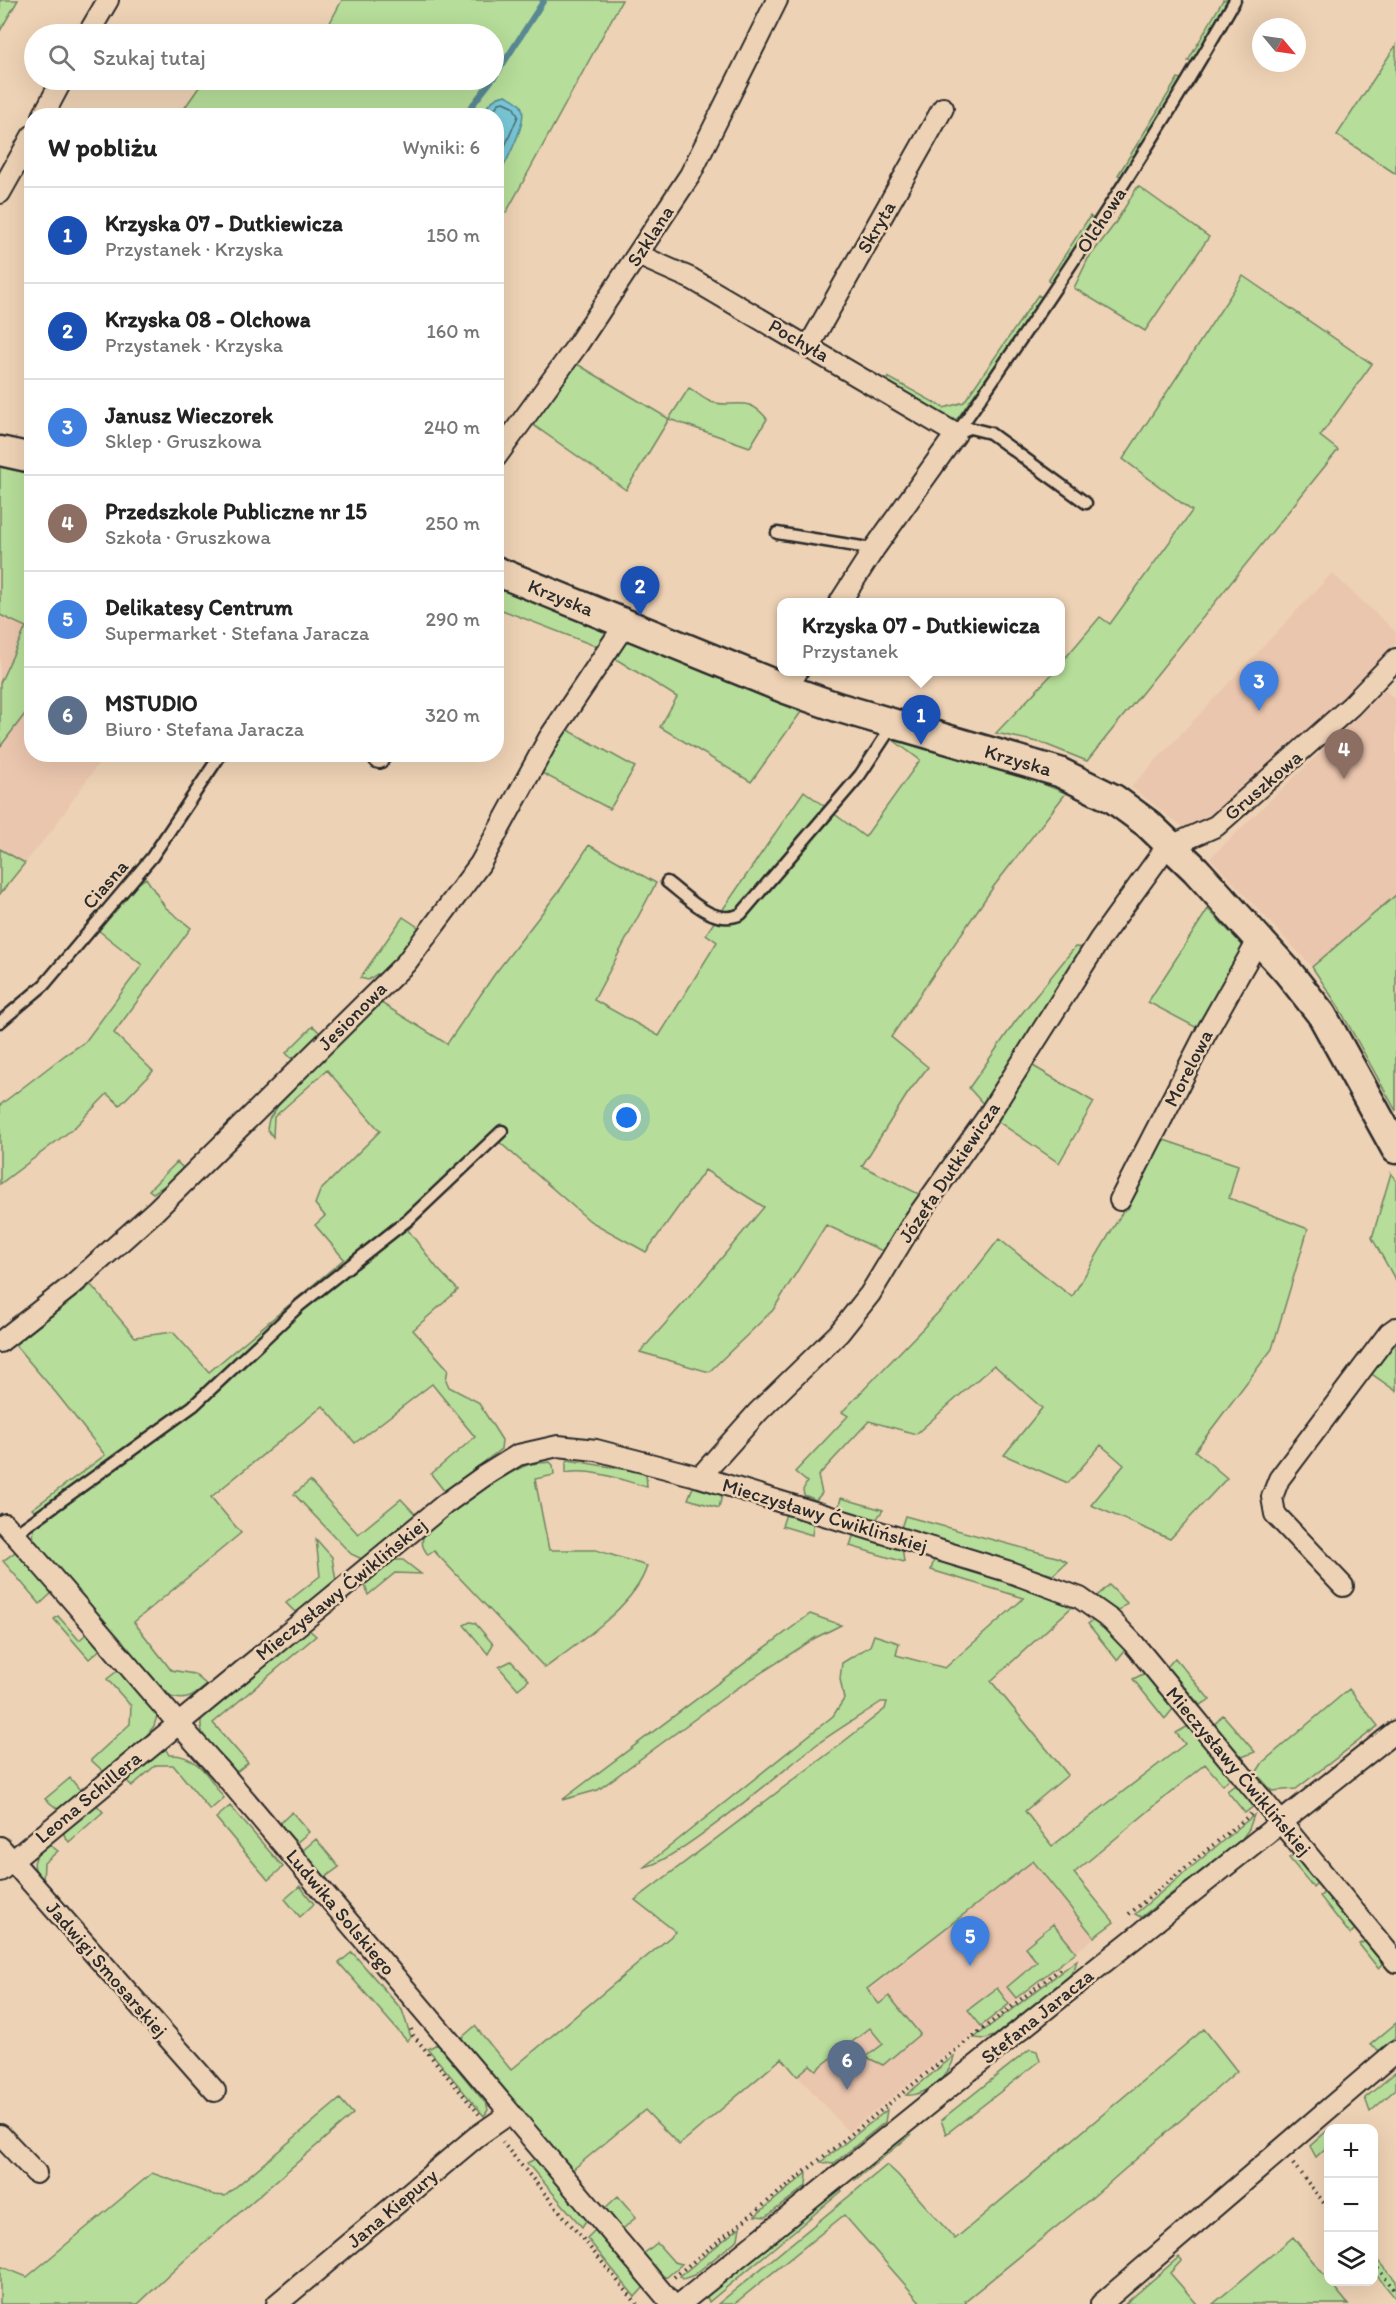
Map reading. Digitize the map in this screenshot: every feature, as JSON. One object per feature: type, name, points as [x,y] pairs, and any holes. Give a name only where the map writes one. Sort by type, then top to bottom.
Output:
[{"type":"street","points":[[94,24],[108,0]]},
{"type":"street","name":"Szklana","points":[[504,447],[576,347],[690,175],[777,0]]},
{"type":"street","points":[[47,108],[57,90]]},
{"type":"street","name":"Skryta","points":[[809,346],[943,108]]},
{"type":"street","points":[[1,190],[24,150]]},
{"type":"street","name":"Pochyła","points":[[638,255],[693,279],[956,434]]},
{"type":"street","name":"Olchowa","points":[[843,598],[874,549],[956,434]]},
{"type":"street","points":[[0,451],[24,456]]},
{"type":"street","name":"Krzyska","points":[[504,574],[626,623],[777,675]]},
{"type":"street","name":"Jesionowa","points":[[0,1342],[70,1287],[154,1211],[406,963],[480,864],[549,738],[626,623]]},
{"type":"street","name":"Gruszkowa","points":[[1172,846],[1216,826],[1351,706],[1396,659]]},
{"type":"street","name":"Krzyska","points":[[791,680],[889,722],[1069,776],[1130,810],[1172,846],[1259,939],[1322,1016],[1396,1149]]},
{"type":"street","name":"Józefa Dutkiewicza","points":[[700,1477],[758,1412],[839,1333],[870,1294],[914,1221],[986,1119],[1100,939],[1162,853],[1172,846]]},
{"type":"street","name":"Morelowa","points":[[1120,1200],[1206,1033],[1259,939]]},
{"type":"street","points":[[1343,1586],[1275,1514],[1272,1497],[1279,1479],[1389,1333],[1396,1328]]},
{"type":"street","name":"Mieczysławy Ćwiklińskiej","points":[[177,1724],[445,1503],[484,1476],[518,1455],[558,1446],[596,1450],[700,1477],[904,1538],[1007,1571],[1080,1598],[1111,1620],[1134,1644],[1396,1962]]},
{"type":"street","name":"Ludwika Solskiego","points":[[10,1529],[94,1624],[177,1724],[220,1770],[672,2304]]},
{"type":"street","name":"Leona Schillera","points":[[4,1859],[177,1724]]},
{"type":"street","name":"Stefana Jaracza","points":[[680,2304],[1396,1731]]},
{"type":"street","name":"Jadwigi Smosarskiej","points":[[4,1859],[215,2091]]},
{"type":"street","points":[[1101,2304],[1396,2051]]},
{"type":"street","name":"Jana Kiepury","points":[[277,2304],[490,2127],[509,2114]]},
{"type":"street","points":[[0,2135],[36,2173]]},
{"type":"lane","name":"Olchowa","points":[[956,434],[1061,283],[1134,170],[1198,66],[1235,0]]},
{"type":"lane","points":[[956,434],[970,428],[990,433],[1086,503]]},
{"type":"lane","points":[[777,533],[874,549]]},
{"type":"lane","points":[[667,882],[712,916],[730,919],[741,914],[860,776],[887,734],[889,722]]},
{"type":"lane","name":"Ciasna","points":[[0,1022],[44,985],[152,857],[216,762]]},
{"type":"lane","points":[[10,1529],[193,1406],[300,1305],[409,1219],[502,1131]]},
{"type":"path","points":[[1123,1919],[1265,1803]]},
{"type":"path","points":[[659,2289],[962,2045],[1061,1969]]},
{"type":"path","points":[[410,2026],[413,2035],[637,2304]]},
{"type":"path","points":[[1281,2149],[1324,2202]]},
{"type":"path","points":[[1378,2269],[1396,2291]]},
{"type":"shaded area","points":[[1332,573],[1396,632],[1396,643],[1361,684],[1213,817],[1184,828],[1131,787]]},
{"type":"shaded area","points":[[0,615],[24,625],[24,630],[0,683]]},
{"type":"shaded area","points":[[1385,690],[1396,700],[1396,895],[1312,967],[1210,858]]},
{"type":"shaded area","points":[[24,715],[24,762],[99,762],[53,829],[25,863],[0,849],[0,747]]},
{"type":"shaded area","points":[[1052,1846],[1114,1922],[848,2132],[782,2058]]},
{"type":"green space","points":[[0,0],[18,0],[0,31]]},
{"type":"green space","points":[[342,0],[622,0],[506,213],[504,212],[504,166],[508,157],[506,95],[498,97],[487,108],[185,108],[197,90],[504,90],[504,24],[329,24]]},
{"type":"green space","points":[[1223,0],[1230,0],[1193,62],[1188,61]]},
{"type":"green space","points":[[1396,45],[1396,174],[1337,135]]},
{"type":"green space","points":[[1178,78],[1183,80],[1123,177],[1118,175]]},
{"type":"green space","points":[[1138,186],[1209,237],[1145,331],[1074,288],[1088,259],[1114,225]]},
{"type":"green space","points":[[1090,216],[1094,220],[1052,283],[1048,281]]},
{"type":"green space","points":[[1243,276],[1372,364],[1320,436],[1338,450],[1087,761],[1042,743],[996,733],[1050,676],[1065,676],[1065,658],[1100,617],[1110,624],[1192,511],[1123,459]]},
{"type":"green space","points":[[1038,295],[1043,298],[957,419],[946,419],[889,385],[888,377],[944,408],[964,402]]},
{"type":"green space","points":[[572,361],[669,419],[626,490],[529,422]]},
{"type":"green space","points":[[689,388],[706,400],[718,404],[752,406],[767,419],[750,447],[669,419]]},
{"type":"green space","points":[[0,467],[24,472],[24,626],[0,615]]},
{"type":"green space","points":[[504,589],[607,633],[603,649],[504,611]]},
{"type":"green space","points":[[24,631],[24,715],[0,747],[0,683]]},
{"type":"green space","points":[[627,640],[801,712],[751,782],[660,727],[677,697],[611,656],[621,642]]},
{"type":"green space","points":[[561,726],[635,767],[610,809],[538,771]]},
{"type":"green space","points":[[893,740],[1030,779],[1066,793],[994,886],[891,1037],[928,1067],[908,1093],[862,1166],[923,1196],[889,1254],[826,1225],[773,1310],[709,1372],[640,1352],[764,1207],[705,1170],[646,1252],[590,1221],[498,1141],[408,1230],[437,1268],[458,1290],[413,1330],[448,1369],[446,1380],[449,1387],[478,1402],[502,1440],[501,1449],[445,1492],[431,1474],[475,1437],[432,1384],[355,1443],[323,1406],[211,1497],[241,1533],[134,1622],[171,1670],[194,1674],[207,1685],[190,1697],[182,1699],[171,1697],[38,1550],[34,1541],[34,1530],[43,1519],[32,1509],[105,1455],[15,1345],[91,1285],[135,1337],[173,1332],[209,1372],[344,1259],[315,1225],[325,1216],[315,1204],[320,1191],[380,1131],[327,1070],[274,1117],[273,1137],[267,1129],[269,1119],[278,1106],[378,1001],[447,1044],[494,975],[562,887],[589,845],[656,883],[594,1000],[659,1036],[717,942],[706,934],[804,791],[865,837],[920,760]]},
{"type":"green space","points":[[0,849],[25,863],[0,894]]},
{"type":"green space","points":[[146,878],[165,907],[191,928],[114,1033],[153,1071],[120,1105],[107,1094],[74,1128],[0,1184],[0,1105],[85,1042],[142,965],[98,930],[130,890]]},
{"type":"green space","points":[[1396,895],[1396,1111],[1338,1006],[1312,967]]},
{"type":"green space","points":[[1208,909],[1246,949],[1201,1030],[1148,1002]]},
{"type":"green space","points":[[403,917],[424,931],[388,972],[377,974],[368,980],[360,978]]},
{"type":"green space","points":[[1075,947],[1085,948],[985,1106],[969,1088],[1015,1022]]},
{"type":"green space","points":[[313,1026],[322,1035],[299,1058],[291,1058],[286,1053]]},
{"type":"green space","points":[[1028,1063],[1094,1102],[1059,1163],[993,1118]]},
{"type":"green space","points":[[1161,1139],[1238,1165],[1229,1198],[1308,1229],[1272,1349],[1195,1451],[1227,1478],[1170,1539],[1091,1505],[1124,1465],[1101,1445],[1068,1483],[1004,1455],[1042,1408],[994,1365],[916,1434],[869,1421],[818,1476],[822,1493],[816,1500],[804,1495],[803,1490],[807,1482],[795,1472],[848,1416],[842,1412],[957,1293],[999,1239],[1072,1297],[1122,1213]]},
{"type":"green space","points":[[177,1162],[184,1169],[174,1179],[153,1193],[149,1190]]},
{"type":"green space","points":[[1391,1173],[1396,1181],[1396,1281],[1372,1238]]},
{"type":"green space","points":[[1396,1339],[1396,1391],[1369,1372]]},
{"type":"green space","points":[[568,1460],[646,1473],[647,1487],[596,1473],[566,1473]]},
{"type":"green space","points":[[550,1462],[553,1465],[554,1475],[535,1479],[549,1550],[596,1550],[647,1566],[641,1581],[631,1595],[604,1623],[545,1668],[434,1551],[428,1555],[422,1543],[428,1530],[470,1498],[527,1465]]},
{"type":"green space","points":[[310,1481],[358,1534],[401,1499],[416,1515],[362,1559],[351,1554],[294,1494]]},
{"type":"green space","points":[[693,1487],[722,1495],[719,1508],[688,1499]]},
{"type":"green space","points":[[841,1498],[883,1510],[876,1520],[838,1510]]},
{"type":"green space","points":[[786,1514],[814,1522],[812,1535],[782,1526]]},
{"type":"green space","points":[[905,1516],[1060,1558],[1067,1562],[1053,1575],[901,1528]]},
{"type":"green space","points":[[854,1533],[902,1547],[904,1562],[850,1546]]},
{"type":"green space","points":[[316,1539],[332,1557],[336,1581],[296,1613],[286,1603],[320,1576]]},
{"type":"green space","points":[[18,1550],[54,1591],[40,1604],[3,1561]]},
{"type":"green space","points":[[935,1556],[988,1573],[1073,1606],[991,1681],[1068,1775],[1025,1811],[1052,1846],[1185,1744],[1176,1733],[1190,1725],[1232,1776],[1223,1785],[1205,1764],[1074,1873],[1114,1922],[1094,1937],[1033,1861],[867,1989],[879,2004],[889,1996],[920,2034],[883,2065],[866,2057],[883,2044],[870,2028],[816,2070],[810,2065],[797,2076],[782,2058],[679,2145],[645,2110],[571,2171],[459,2040],[475,2026],[511,2070],[676,1932],[635,1900],[833,1750],[885,1709],[887,1702],[881,1702],[816,1745],[703,1834],[658,1862],[644,1867],[833,1716],[844,1699],[840,1679],[842,1663],[870,1646],[874,1635],[899,1643],[896,1655],[945,1668],[1024,1598],[931,1570]]},
{"type":"green space","points":[[394,1560],[403,1560],[421,1574],[395,1573],[368,1595],[364,1582]]},
{"type":"green space","points":[[1109,1585],[1127,1603],[1116,1613],[1096,1597]]},
{"type":"green space","points":[[810,1614],[841,1625],[815,1638],[733,1691],[598,1790],[562,1800]]},
{"type":"green space","points":[[58,1616],[79,1640],[89,1632],[103,1647],[89,1659],[54,1619]]},
{"type":"green space","points":[[1096,1618],[1125,1650],[1117,1660],[1088,1624]]},
{"type":"green space","points":[[470,1622],[475,1623],[493,1644],[488,1654],[464,1625]]},
{"type":"green space","points":[[307,1628],[316,1636],[213,1723],[248,1763],[235,1773],[206,1740],[202,1732],[202,1717]]},
{"type":"green space","points":[[1175,1658],[1210,1700],[1200,1705],[1167,1667]]},
{"type":"green space","points":[[511,1661],[529,1680],[518,1689],[499,1667]]},
{"type":"green space","points":[[121,1668],[152,1702],[157,1716],[154,1726],[147,1735],[104,1772],[91,1760],[130,1724],[131,1706],[107,1679]]},
{"type":"green space","points":[[1145,1673],[1176,1705],[1165,1719],[1133,1679]]},
{"type":"green space","points":[[1349,1689],[1378,1726],[1296,1789],[1272,1791],[1256,1773],[1263,1762]]},
{"type":"green space","points":[[1223,1715],[1255,1752],[1242,1757],[1214,1725]]},
{"type":"green space","points":[[165,1748],[169,1755],[179,1755],[195,1762],[224,1798],[210,1810],[173,1765],[156,1765],[132,1786],[123,1777],[147,1758]]},
{"type":"green space","points":[[70,1778],[81,1791],[59,1810],[45,1799]]},
{"type":"green space","points":[[1238,1783],[1255,1805],[1245,1813],[1227,1791]]},
{"type":"green space","points":[[95,1803],[103,1812],[69,1842],[64,1835],[65,1828]]},
{"type":"green space","points":[[230,1806],[283,1867],[268,1880],[216,1818]]},
{"type":"green space","points":[[292,1812],[309,1832],[295,1844],[278,1825]]},
{"type":"green space","points":[[1254,1815],[1249,1829],[1241,1840],[1141,1917],[1135,1914]]},
{"type":"green space","points":[[316,1839],[339,1867],[324,1878],[302,1851]]},
{"type":"green space","points":[[46,1842],[58,1851],[44,1863],[43,1883],[34,1867],[34,1862]]},
{"type":"green space","points":[[1296,1853],[1319,1881],[1313,1887],[1289,1858]]},
{"type":"green space","points":[[300,1886],[314,1904],[300,1917],[285,1899]]},
{"type":"green space","points":[[1327,1891],[1357,1927],[1350,1934],[1320,1896]]},
{"type":"green space","points":[[1053,1924],[1076,1952],[1016,1998],[1007,1987],[1037,1962],[1025,1947]]},
{"type":"green space","points":[[1368,1940],[1385,1961],[1378,1968],[1359,1944]]},
{"type":"green space","points":[[352,1952],[402,2010],[411,2037],[407,2041],[339,1963]]},
{"type":"green space","points":[[1077,1960],[1070,1975],[994,2036],[985,2039],[974,2038]]},
{"type":"green space","points":[[997,1988],[1009,2004],[981,2026],[968,2010]]},
{"type":"green space","points":[[1396,2023],[1396,2037],[1380,2051],[1370,2045]]},
{"type":"green space","points":[[1204,2029],[1237,2071],[1094,2196],[965,2301],[967,2304],[922,2304],[844,2215],[734,2304],[718,2304],[887,2165],[955,2239]]},
{"type":"green space","points":[[437,2044],[487,2105],[488,2110],[484,2116],[428,2049]]},
{"type":"green space","points":[[1030,2049],[1037,2051],[1040,2061],[946,2134],[941,2120]]},
{"type":"green space","points":[[954,2056],[948,2070],[936,2083],[921,2092],[906,2095]]},
{"type":"green space","points":[[1396,2072],[1396,2089],[1370,2112],[1365,2098]]},
{"type":"green space","points":[[340,2099],[353,2114],[186,2259],[138,2304],[0,2304],[0,2266],[27,2277],[152,2173],[214,2195],[225,2196]]},
{"type":"green space","points":[[887,2110],[885,2122],[833,2164],[821,2162]]},
{"type":"green space","points":[[905,2134],[911,2135],[855,2180],[855,2175]]},
{"type":"green space","points":[[1324,2134],[1324,2150],[1316,2157],[1310,2146]]},
{"type":"green space","points":[[535,2159],[587,2219],[582,2227],[527,2163]]},
{"type":"green space","points":[[807,2173],[806,2186],[766,2217],[755,2216]]},
{"type":"green space","points":[[838,2187],[842,2191],[709,2302],[706,2294]]},
{"type":"green space","points":[[618,2196],[636,2217],[624,2228],[620,2228],[604,2209]]},
{"type":"green space","points":[[740,2227],[738,2239],[694,2275],[683,2279],[680,2276]]},
{"type":"green space","points":[[595,2230],[644,2287],[635,2297],[587,2238]]},
{"type":"green space","points":[[1293,2237],[1324,2275],[1324,2286],[1333,2286],[1348,2304],[1213,2304]]},
{"type":"green space","points":[[657,2243],[674,2262],[682,2264],[667,2277],[663,2277],[642,2255]]},
{"type":"green space","points":[[1179,2257],[1182,2260],[1170,2273],[1197,2304],[1125,2304]]},
{"type":"green space","points":[[1378,2260],[1396,2281],[1396,2299],[1378,2277]]},
{"type":"water","points":[[506,95],[516,101],[523,112],[520,129],[504,166],[504,108],[487,108],[498,97]]},
{"type":"waterway","points":[[504,62],[544,0]]},
{"type":"waterway","points":[[470,108],[484,90]]},
{"type":"place","name":"Krzyska 08 - Olchowa","points":[[640,616]]},
{"type":"place","name":"Janusz Wieczorek","points":[[1259,711]]},
{"type":"place","name":"Krzyska 07 - Dutkiewicza","points":[[921,745]]},
{"type":"place","name":"Przedszkole Publiczne nr 15","points":[[1344,779]]},
{"type":"place","name":"Delikatesy Centrum","points":[[970,1966]]},
{"type":"place","name":"MSTUDIO","points":[[847,2090]]}]
